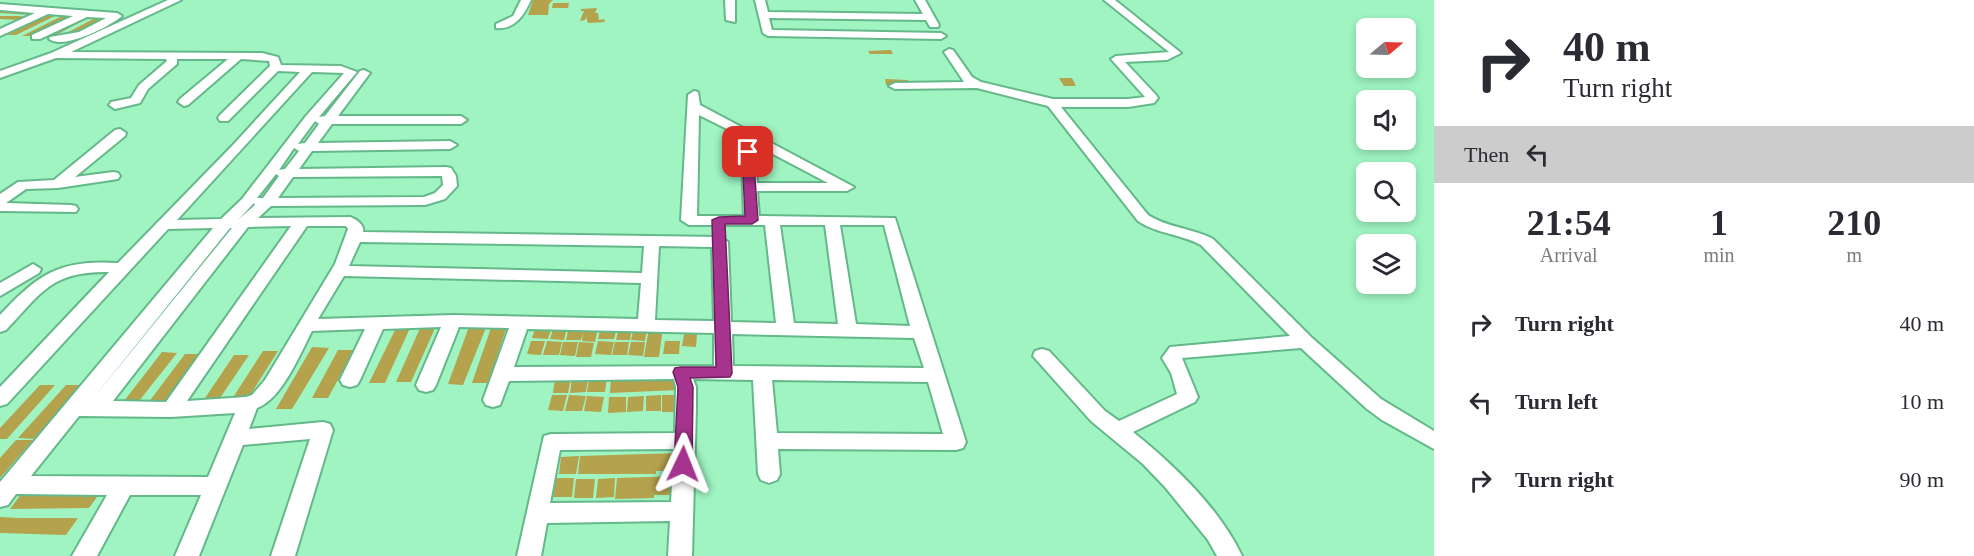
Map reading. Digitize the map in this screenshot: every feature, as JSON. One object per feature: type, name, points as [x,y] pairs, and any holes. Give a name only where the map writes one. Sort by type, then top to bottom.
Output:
[{"type":"street","points":[[0,75],[55,55],[176,0]]},
{"type":"street","points":[[500,26],[517,18],[526,0]]},
{"type":"street","points":[[730,0],[731,20]]},
{"type":"street","points":[[760,0],[768,33],[941,36],[920,0]]},
{"type":"street","points":[[895,86],[977,85],[1010,91],[1052,103],[1128,103],[1150,100],[1152,98],[1116,59],[1156,58],[1177,54],[1109,0]]},
{"type":"street","points":[[0,7],[117,16],[82,35],[54,39]]},
{"type":"street","points":[[0,33],[47,11]]},
{"type":"street","points":[[36,38],[86,13]]},
{"type":"street","points":[[763,15],[930,17]]},
{"type":"street","points":[[0,24],[20,24]]},
{"type":"street","points":[[950,52],[968,79],[977,85]]},
{"type":"street","points":[[55,55],[270,57],[274,59],[276,67]]},
{"type":"street","points":[[115,105],[129,103],[137,98],[143,87],[172,62],[171,56]]},
{"type":"street","points":[[184,102],[238,56]]},
{"type":"street","points":[[6,492],[225,224],[247,202],[310,120],[351,72],[341,69],[276,67],[224,118]]},
{"type":"street","points":[[0,399],[78,318],[162,225],[237,149],[309,69]]},
{"type":"street","points":[[96,409],[244,223],[267,202],[364,73]]},
{"type":"street","points":[[750,187],[847,187],[747,135],[694,101],[689,220],[890,221],[921,332],[956,442],[767,441]]},
{"type":"street","points":[[1052,103],[1143,218],[1155,226],[1186,232],[1207,242],[1305,341],[1382,409],[1434,441]]},
{"type":"street","points":[[310,120],[461,120]]},
{"type":"street","points":[[58,184],[120,134]]},
{"type":"street","points":[[747,135],[752,220]]},
{"type":"street","points":[[290,147],[450,145]]},
{"type":"street","points":[[247,202],[425,201],[440,196],[448,191],[450,186],[446,171],[269,173]]},
{"type":"street","points":[[0,200],[23,185],[58,184],[113,176]]},
{"type":"street","points":[[0,207],[71,209]]},
{"type":"street","points":[[719,220],[724,373]]},
{"type":"street","points":[[772,220],[786,329]]},
{"type":"street","points":[[832,220],[848,330]]},
{"type":"street","points":[[172,408],[302,222]]},
{"type":"street","points":[[73,409],[227,407],[249,404],[261,399],[272,385],[338,271],[355,237],[356,229],[351,222],[162,225]]},
{"type":"street","points":[[355,237],[720,242]]},
{"type":"street","points":[[646,325],[652,240]]},
{"type":"street","points":[[0,326],[40,285],[56,275],[87,269],[122,268]]},
{"type":"street","points":[[0,291],[33,269]]},
{"type":"street","points":[[338,271],[649,278]]},
{"type":"street","points":[[306,325],[453,321],[921,332]]},
{"type":"street","points":[[426,386],[453,321]]},
{"type":"street","points":[[493,400],[520,323]]},
{"type":"street","points":[[350,380],[376,324]]},
{"type":"street","points":[[1117,431],[1188,397],[1180,373],[1171,357],[1177,352],[1305,341]]},
{"type":"street","points":[[1042,356],[1098,416],[1150,458],[1173,481],[1216,533],[1230,556]]},
{"type":"street","points":[[504,374],[681,372],[936,375]]},
{"type":"street","points":[[680,556],[686,387],[681,372]]},
{"type":"street","points":[[762,373],[769,474]]},
{"type":"street","points":[[187,556],[249,404]]},
{"type":"street","points":[[236,438],[323,430],[283,556]]},
{"type":"street","points":[[529,556],[551,442],[684,441]]},
{"type":"street","points":[[6,492],[124,486],[216,486]]},
{"type":"street","points":[[84,556],[124,486]]},
{"type":"street","points":[[537,513],[682,511]]},
{"type":"building","points":[[533,0],[553,0],[549,4],[548,15],[528,15]]},
{"type":"building","points":[[553,3],[569,3],[568,8],[552,8]]},
{"type":"building","points":[[597,8],[595,13],[598,13],[599,20],[604,19],[605,22],[588,23],[586,17],[585,20],[580,21],[584,11],[581,9]]},
{"type":"building","points":[[0,9],[38,11],[31,15],[0,13]]},
{"type":"building","points":[[52,13],[61,13],[16,35],[7,35]]},
{"type":"building","points":[[66,14],[74,14],[30,36],[22,36]]},
{"type":"building","points":[[0,16],[26,17],[19,20],[0,19]]},
{"type":"building","points":[[83,16],[92,16],[56,35],[47,35]]},
{"type":"building","points":[[97,17],[106,17],[70,36],[61,36]]},
{"type":"building","points":[[891,50],[893,54],[870,54],[868,51]]},
{"type":"building","points":[[1059,78],[1072,78],[1076,86],[1064,86]]},
{"type":"building","points":[[885,79],[908,80],[910,85],[886,85]]},
{"type":"building","points":[[470,324],[487,325],[463,385],[448,384]]},
{"type":"building","points":[[492,325],[507,326],[492,371],[495,371],[491,383],[472,383]]},
{"type":"building","points":[[421,326],[436,326],[411,382],[396,382]]},
{"type":"building","points":[[536,326],[552,326],[548,339],[532,338]]},
{"type":"building","points":[[554,326],[567,327],[564,340],[550,339]]},
{"type":"building","points":[[601,326],[617,327],[614,339],[598,339]]},
{"type":"building","points":[[569,327],[598,328],[595,342],[582,341],[583,332],[581,340],[566,340]]},
{"type":"building","points":[[619,327],[632,327],[630,340],[616,340]]},
{"type":"building","points":[[634,327],[647,328],[645,341],[631,340]]},
{"type":"building","points":[[396,328],[410,328],[385,383],[369,383]]},
{"type":"building","points":[[649,328],[663,328],[659,357],[644,357]]},
{"type":"building","points":[[684,334],[697,334],[696,347],[682,346]]},
{"type":"building","points":[[531,341],[545,341],[541,355],[527,354]]},
{"type":"building","points":[[547,341],[562,342],[559,355],[543,355]]},
{"type":"building","points":[[598,341],[614,342],[611,355],[595,354]]},
{"type":"building","points":[[665,341],[680,341],[679,354],[663,354]]},
{"type":"building","points":[[563,342],[578,342],[575,356],[560,355]]},
{"type":"building","points":[[579,342],[594,343],[591,357],[576,357]]},
{"type":"building","points":[[615,342],[629,342],[627,355],[612,355]]},
{"type":"building","points":[[631,342],[645,342],[643,356],[628,355]]},
{"type":"building","points":[[312,347],[329,348],[292,409],[276,409]]},
{"type":"building","points":[[338,350],[354,350],[328,398],[312,398]]},
{"type":"building","points":[[263,351],[278,351],[247,400],[232,399]]},
{"type":"building","points":[[162,352],[177,353],[139,401],[124,401]]},
{"type":"building","points":[[185,354],[200,354],[163,403],[148,403]]},
{"type":"building","points":[[234,355],[249,355],[216,404],[201,404]]},
{"type":"building","points":[[641,376],[641,380],[678,378],[678,390],[610,393],[611,377]]},
{"type":"building","points":[[607,377],[605,392],[587,392],[589,378]]},
{"type":"building","points":[[555,378],[571,378],[568,393],[553,393]]},
{"type":"building","points":[[572,378],[588,378],[586,392],[570,393]]},
{"type":"building","points":[[40,385],[55,385],[7,439],[0,439],[0,428]]},
{"type":"building","points":[[66,385],[81,385],[34,439],[18,438]]},
{"type":"building","points":[[552,395],[567,395],[563,411],[548,410]]},
{"type":"building","points":[[569,395],[586,396],[582,411],[565,411]]},
{"type":"building","points":[[661,395],[661,411],[646,411],[646,396]]},
{"type":"building","points":[[662,395],[678,395],[678,412],[662,412]]},
{"type":"building","points":[[587,396],[604,397],[601,412],[584,411]]},
{"type":"building","points":[[644,396],[643,411],[627,412],[628,397]]},
{"type":"building","points":[[609,397],[626,397],[626,412],[608,413]]},
{"type":"building","points":[[16,440],[33,440],[0,478],[0,458]]},
{"type":"building","points":[[678,453],[678,471],[656,471],[656,474],[578,474],[580,456]]},
{"type":"building","points":[[579,456],[576,474],[559,474],[561,457]]},
{"type":"building","points":[[677,476],[677,495],[615,499],[617,478]]},
{"type":"building","points":[[556,478],[574,478],[572,497],[553,497]]},
{"type":"building","points":[[615,478],[614,497],[596,498],[598,479]]},
{"type":"building","points":[[576,479],[595,479],[593,498],[574,498]]},
{"type":"building","points":[[22,493],[100,493],[89,508],[10,509]]},
{"type":"building","points":[[0,517],[78,518],[66,535],[0,533]]},
{"type":"route","points":[[683,464],[686,387],[681,372],[724,373],[719,220],[752,220],[748,152]]}]
